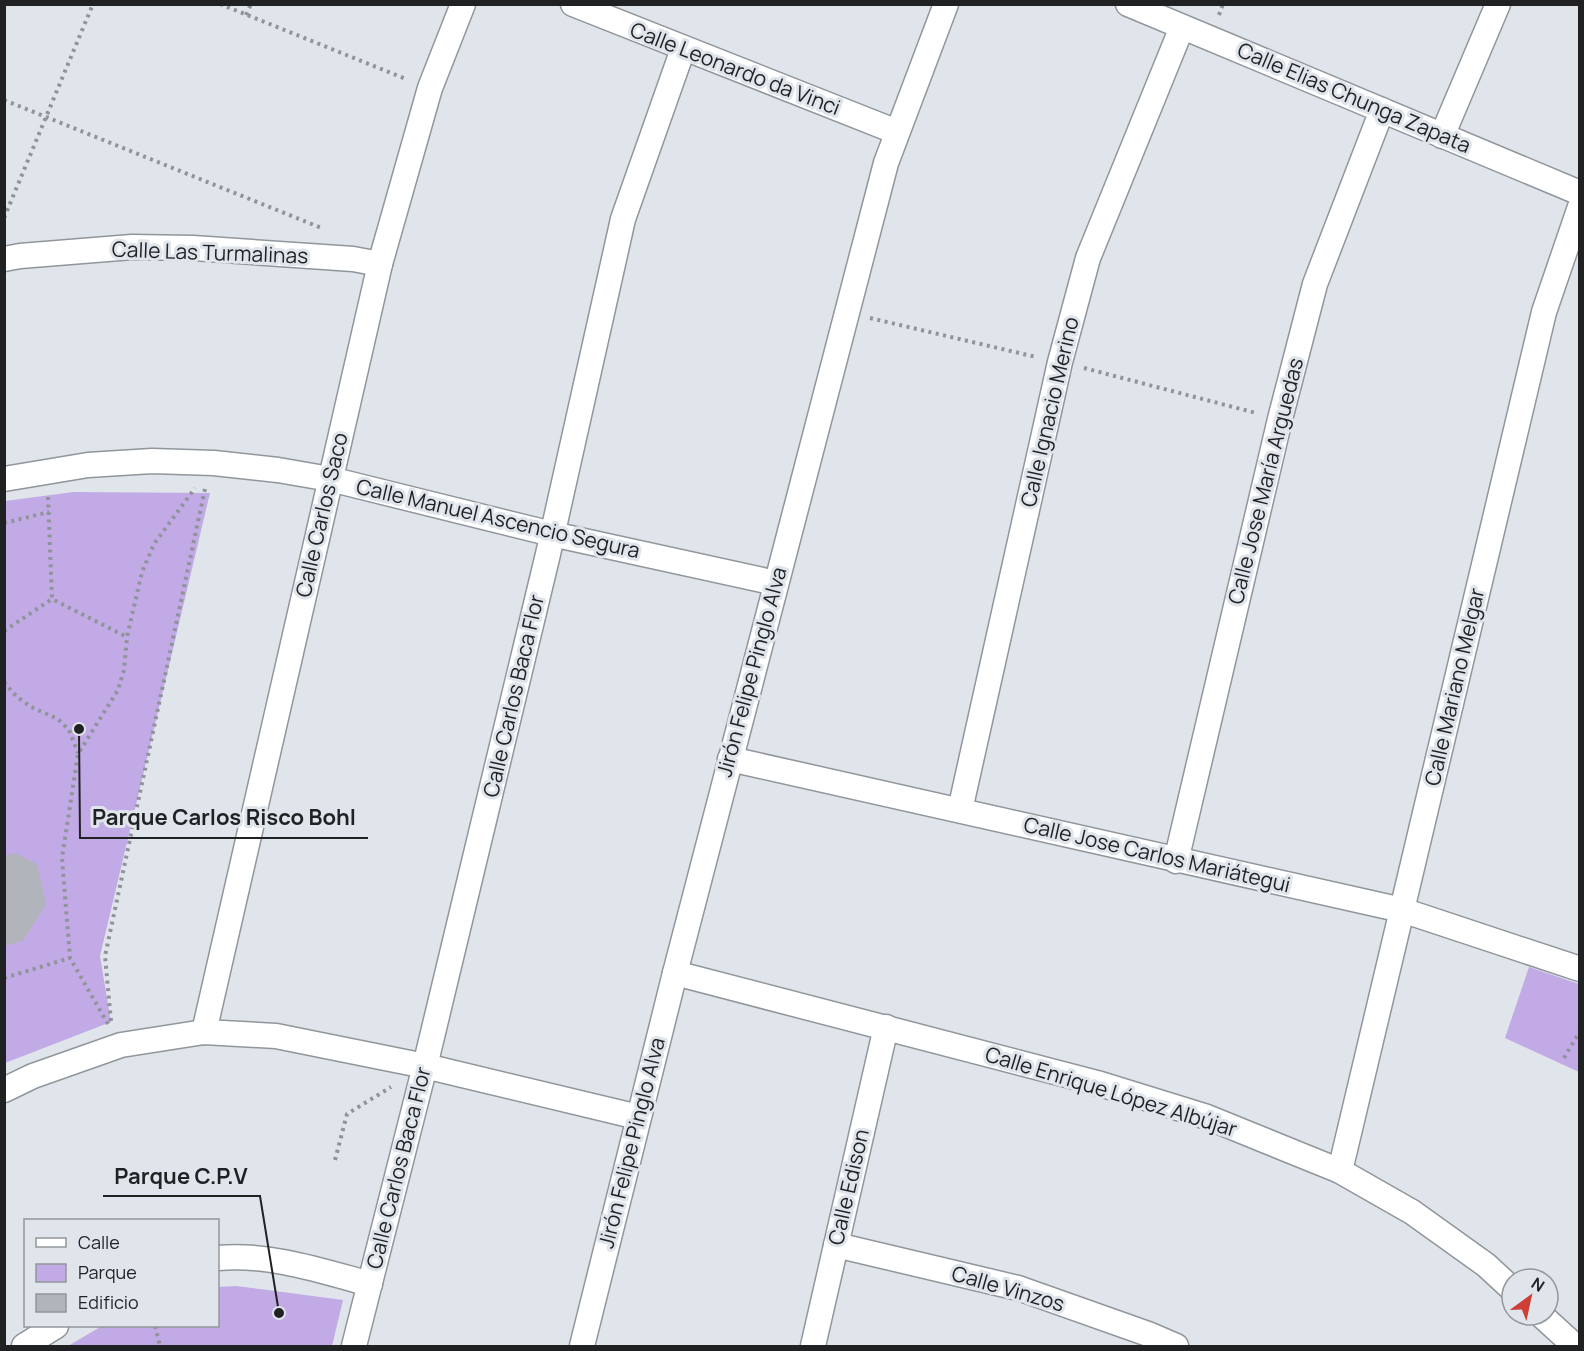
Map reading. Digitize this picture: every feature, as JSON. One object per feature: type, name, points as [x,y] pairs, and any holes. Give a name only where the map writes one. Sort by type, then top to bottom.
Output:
[{"type":"street","name":"Calle Carlos Saco","points":[[204,1032],[380,264],[430,88],[463,4]]},
{"type":"street","name":"Calle Leonardo da Vinci","points":[[573,4],[897,132]]},
{"type":"street","name":"Jirón Felipe Pinglo Alva","points":[[582,1347],[638,1117],[886,163],[946,4]]},
{"type":"street","name":"Calle Elias Chunga Zapata","points":[[1128,4],[1580,193]]},
{"type":"street","points":[[1442,136],[1498,4]]},
{"type":"street","name":"Calle Ignacio Merino","points":[[960,810],[1060,362],[1088,258],[1182,27]]},
{"type":"street","name":"Calle Carlos Baca Flor","points":[[354,1347],[425,1066],[552,534],[623,219],[683,49]]},
{"type":"street","name":"Calle Jose María Arguedas","points":[[1176,861],[1280,419],[1315,284],[1382,110]]},
{"type":"street","name":"Calle Mariano Melgar","points":[[1340,1171],[1544,312],[1580,207]]},
{"type":"street","name":"Calle Las Turmalinas","points":[[4,259],[132,247],[193,248],[353,259],[380,264]]},
{"type":"street","name":"Calle Manuel Ascencio Segura","points":[[4,479],[88,465],[152,461],[214,463],[278,470],[330,479],[552,534],[776,583]]},
{"type":"street","name":"Calle Jose Carlos Mariátegui","points":[[730,759],[1402,910],[1580,969]]},
{"type":"street","name":"Calle Enrique López Albújar","points":[[675,973],[1097,1083],[1207,1117],[1340,1171],[1412,1212],[1486,1265],[1500,1278]]},
{"type":"street","name":"Calle Edison","points":[[813,1347],[886,1027]]},
{"type":"street","points":[[4,1090],[33,1076],[121,1045],[204,1032],[276,1036],[425,1066],[638,1117]]},
{"type":"street","name":"Calle Vinzos","points":[[836,1245],[1018,1288],[1148,1334],[1176,1347]]},
{"type":"street","points":[[219,1258],[269,1260],[370,1284]]},
{"type":"street","points":[[24,1347],[54,1327]]},
{"type":"street","points":[[1554,1327],[1575,1347]]},
{"type":"path","points":[[4,218],[93,4]]},
{"type":"path","points":[[220,4],[430,88]]},
{"type":"path","points":[[246,15],[251,4]]},
{"type":"path","points":[[4,100],[344,237],[353,259]]},
{"type":"path","points":[[846,313],[1060,362],[1280,419]]},
{"type":"path","points":[[205,489],[105,956],[112,1030],[70,958],[62,858],[78,754],[117,690],[124,670],[127,637],[142,572],[154,544],[214,463]]},
{"type":"path","points":[[47,472],[52,599]]},
{"type":"path","points":[[4,523],[49,512]]},
{"type":"path","points":[[52,599],[127,637]]},
{"type":"path","points":[[4,631],[52,599]]},
{"type":"path","points":[[4,682],[16,696],[58,719],[69,730],[78,754]]},
{"type":"path","points":[[4,978],[70,958]]},
{"type":"path","points":[[1564,1058],[1580,1031]]},
{"type":"path","points":[[335,1160],[347,1113],[425,1066]]},
{"type":"path","points":[[155,1327],[160,1347]]},
{"type":"green space","points":[[74,492],[210,493],[100,956],[111,1022],[5,1063],[5,501]]},
{"type":"green space","points":[[1529,967],[1579,984],[1579,1072],[1505,1038]]},
{"type":"green space","points":[[236,1286],[343,1300],[332,1346],[68,1346],[100,1327],[219,1327],[219,1287]]},
{"type":"building","points":[[15,853],[37,864],[46,904],[23,941],[4,946],[4,856]]},
{"type":"place","name":"Parque Carlos Risco Bohl","points":[[79,729]]},
{"type":"place","name":"Parque C.P.V","points":[[279,1313]]}]
